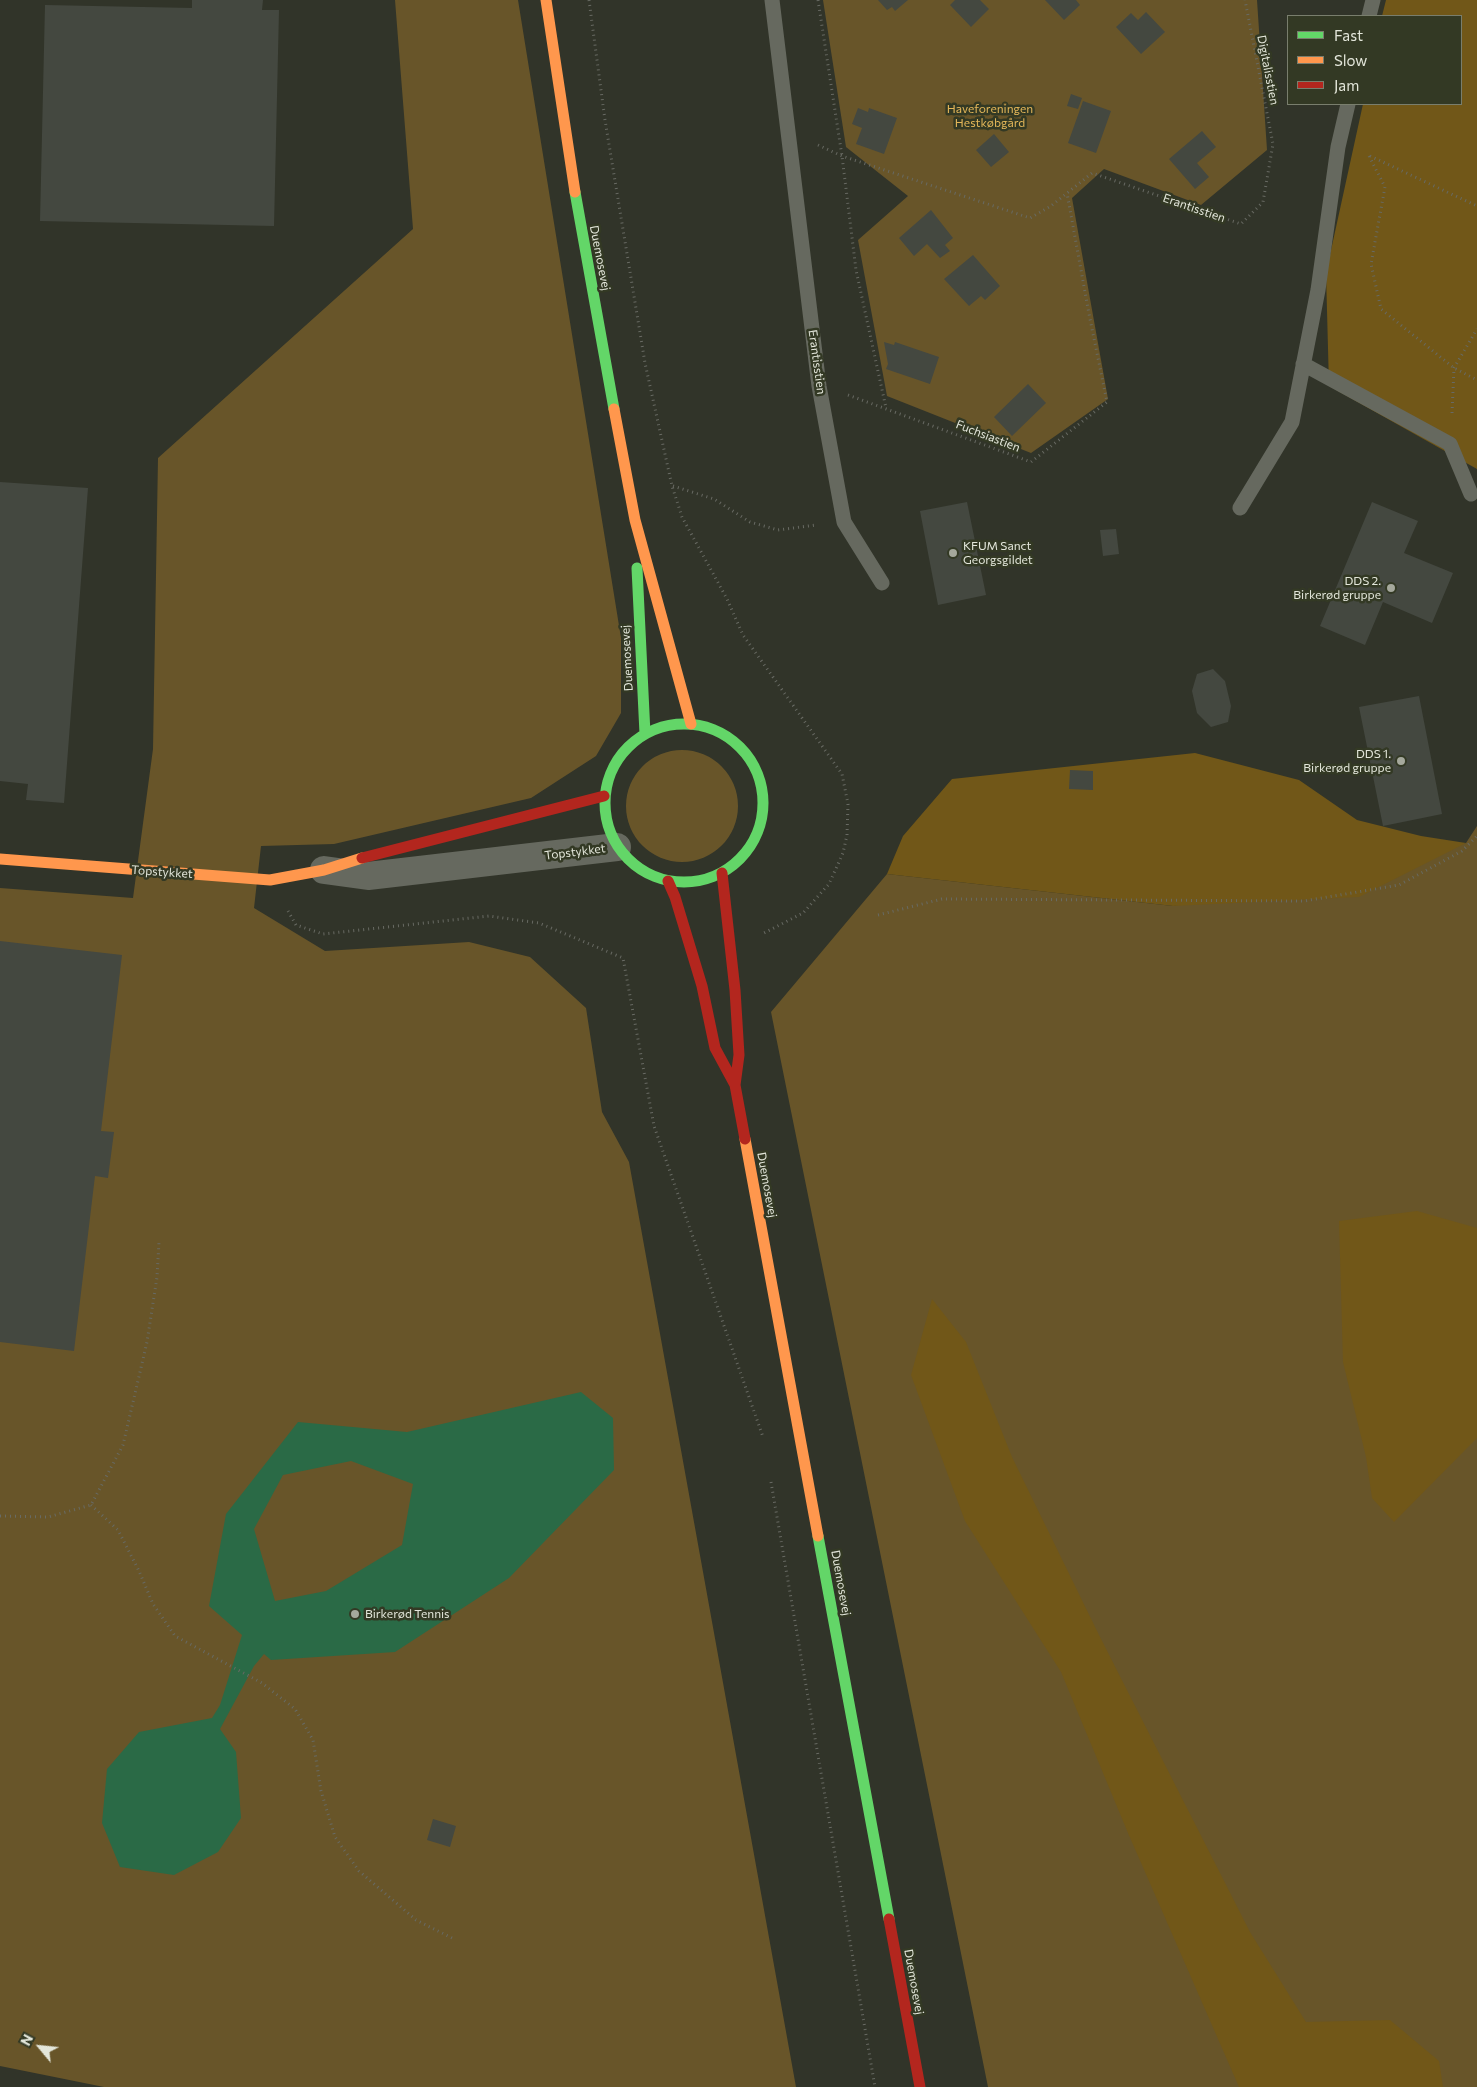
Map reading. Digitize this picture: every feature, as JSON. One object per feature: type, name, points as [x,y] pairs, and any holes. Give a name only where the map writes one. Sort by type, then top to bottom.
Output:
[{"type":"street","name":"Duemosevej","points":[[546,0],[579,222],[635,520],[691,724]]},
{"type":"street","name":"Duemosevej","points":[[635,520],[645,734]]},
{"type":"street","points":[[691,724],[719,732],[742,749],[758,773],[764,802],[759,830],[745,855],[722,873],[696,882],[668,882],[639,869],[617,847],[607,823],[604,796],[611,772],[625,750],[645,734],[667,725],[691,724]]},
{"type":"street","name":"Topstykket","points":[[0,860],[270,880],[324,870],[365,857],[604,796]]},
{"type":"street","name":"Topstykket","points":[[324,870],[368,876],[617,847]]},
{"type":"street","name":"Duemosevej","points":[[722,873],[735,990],[739,1055],[735,1085]]},
{"type":"street","name":"Duemosevej","points":[[668,882],[675,897],[702,986],[715,1048],[735,1085],[920,2087]]},
{"type":"lane","name":"Erantisstien","points":[[772,0],[819,386],[844,522],[882,583]]},
{"type":"lane","points":[[1369,15],[1373,0]]},
{"type":"lane","points":[[1240,508],[1292,422],[1318,290],[1338,148],[1348,105]]},
{"type":"lane","points":[[1304,364],[1450,444],[1471,494]]},
{"type":"path","points":[[588,0],[605,120],[645,363],[672,486],[682,518],[727,599],[743,635],[842,774],[848,804],[847,835],[843,853],[829,884],[804,913],[764,934]]},
{"type":"path","points":[[818,0],[842,156],[856,270],[886,408]]},
{"type":"path","name":"Digitalisstien","points":[[1244,0],[1273,144]]},
{"type":"path","name":"Erantisstien","points":[[788,130],[842,156],[1030,218],[1051,206],[1092,173],[1241,224],[1264,202],[1273,144]]},
{"type":"path","points":[[1338,148],[1369,156],[1477,206]]},
{"type":"path","points":[[1369,156],[1385,187],[1371,264],[1381,309],[1454,368],[1477,380]]},
{"type":"path","name":"Fuchsiastien","points":[[819,386],[886,408],[1031,462],[1107,402],[1088,314],[1067,193]]},
{"type":"path","points":[[1450,444],[1454,368],[1477,330]]},
{"type":"path","points":[[672,486],[714,499],[750,522],[778,530],[844,522]]},
{"type":"path","points":[[878,916],[942,899],[1304,901],[1399,885],[1462,851],[1477,836]]},
{"type":"path","points":[[270,880],[296,925],[323,934],[489,916],[539,923],[624,958],[654,1126],[764,1438]]},
{"type":"path","points":[[0,1516],[48,1517],[90,1505],[123,1445],[147,1342],[157,1277],[159,1242]]},
{"type":"path","points":[[770,1477],[875,2087]]},
{"type":"path","points":[[90,1505],[118,1530],[153,1604],[175,1636],[262,1683],[295,1709],[313,1740],[321,1791],[335,1837],[359,1871],[416,1920],[452,1938]]},
{"type":"green space","name":"Birkerød Tennis","points":[[395,0],[518,0],[621,638],[621,713],[596,756],[531,798],[334,844],[261,846],[254,908],[325,951],[469,942],[530,957],[586,1008],[602,1112],[629,1162],[796,2087],[104,2087],[0,2066],[0,888],[133,898],[153,749],[158,458],[413,229]]},
{"type":"green space","name":"Haveforeningen Hestkøbgård","points":[[823,0],[1257,0],[1267,150],[1201,205],[1104,169],[1072,198],[1108,399],[1031,453],[887,396],[858,240],[908,196],[846,147]]},
{"type":"green space","points":[[682,750],[693,751],[703,755],[721,767],[733,785],[737,795],[737,817],[733,827],[721,845],[703,857],[693,861],[682,862],[671,861],[661,857],[643,845],[631,827],[627,817],[626,806],[627,795],[631,785],[643,767],[661,755],[671,751]]},
{"type":"green space","points":[[1477,826],[1477,2087],[988,2087],[771,1012],[887,874],[1173,906],[1466,843]]},
{"type":"shaded area","points":[[1386,0],[1477,0],[1477,469],[1329,386],[1326,273],[1363,105],[1462,105],[1462,15],[1382,15]]},
{"type":"shaded area","points":[[1195,753],[1299,780],[1357,820],[1421,836],[1466,843],[1359,897],[1173,906],[887,874],[903,836],[952,779]]},
{"type":"shaded area","points":[[1417,1211],[1477,1228],[1477,1438],[1394,1522],[1372,1498],[1366,1457],[1343,1362],[1339,1221]]},
{"type":"shaded area","points":[[932,1299],[966,1342],[1012,1457],[1099,1635],[1250,1932],[1306,2022],[1390,2020],[1439,2061],[1443,2087],[1239,2087],[1128,1833],[1061,1672],[965,1521],[911,1375]]},
{"type":"shaded area","points":[[581,1392],[613,1418],[614,1470],[509,1578],[395,1652],[271,1660],[264,1654],[254,1666],[220,1729],[236,1752],[241,1818],[218,1852],[174,1875],[120,1867],[102,1823],[107,1769],[139,1732],[212,1718],[220,1705],[242,1635],[209,1606],[226,1514],[298,1422],[407,1432]],"holes":[[[351,1461],[413,1484],[402,1545],[326,1591],[275,1601],[254,1529],[283,1475]]]},
{"type":"building","points":[[192,0],[263,0],[262,10],[279,10],[274,226],[40,221],[45,5],[192,8]]},
{"type":"building","points":[[878,0],[908,0],[895,11],[892,7],[887,10]]},
{"type":"building","points":[[955,0],[980,0],[989,9],[971,27],[950,5]]},
{"type":"building","points":[[1045,0],[1076,0],[1080,5],[1064,20]]},
{"type":"building","points":[[1146,12],[1165,32],[1141,54],[1116,27],[1131,13],[1138,20]]},
{"type":"building","points":[[1071,94],[1082,98],[1078,109],[1067,106]]},
{"type":"building","points":[[1083,101],[1111,111],[1096,153],[1068,143]]},
{"type":"building","points":[[858,108],[868,112],[869,108],[897,118],[884,154],[856,144],[862,128],[852,124]]},
{"type":"building","points":[[1202,131],[1216,147],[1197,163],[1209,177],[1195,189],[1169,159]]},
{"type":"building","points":[[994,134],[1009,152],[991,167],[976,150]]},
{"type":"building","points":[[931,210],[953,238],[945,245],[950,251],[940,258],[927,244],[914,256],[899,238]]},
{"type":"building","points":[[973,255],[1000,286],[985,300],[981,296],[969,306],[944,279]]},
{"type":"building","points":[[884,342],[894,345],[895,342],[939,357],[930,384],[886,369],[888,364]]},
{"type":"building","points":[[1028,384],[1046,403],[1012,436],[994,417]]},
{"type":"building","points":[[0,482],[88,488],[64,803],[26,800],[28,784],[0,781]]},
{"type":"building","name":"KFUM Sanct Georgsgildet","points":[[967,502],[986,595],[938,605],[920,511]]},
{"type":"building","name":"DDS 2. Birkerød gruppe","points":[[1372,502],[1418,521],[1404,553],[1453,573],[1432,623],[1383,602],[1365,645],[1320,626]]},
{"type":"building","points":[[1116,529],[1119,554],[1103,556],[1100,530]]},
{"type":"building","points":[[1213,669],[1225,681],[1231,706],[1228,722],[1211,727],[1197,713],[1192,691],[1197,674]]},
{"type":"building","name":"DDS 1. Birkerød gruppe","points":[[1419,696],[1442,814],[1383,826],[1359,707]]},
{"type":"building","points":[[1070,770],[1093,771],[1093,790],[1069,789]]},
{"type":"building","points":[[0,941],[122,955],[101,1131],[114,1132],[108,1178],[95,1176],[74,1351],[0,1342]]},
{"type":"building","points":[[433,1819],[456,1826],[450,1847],[427,1840]]},
{"type":"traffic: fast","points":[[575,192],[614,409]]},
{"type":"traffic: fast","points":[[637,568],[645,734]]},
{"type":"traffic: fast","points":[[684,724],[714,730],[728,737],[740,747],[750,759],[757,773],[763,803],[757,833],[750,847],[740,859],[728,869],[714,876],[684,882],[654,876],[640,869],[628,859],[618,847],[611,833],[605,803],[611,773],[618,759],[628,747],[640,737],[654,730],[684,724]]},
{"type":"traffic: fast","points":[[818,1536],[889,1919]]},
{"type":"traffic: slow","points":[[546,0],[575,192]]},
{"type":"traffic: slow","points":[[614,409],[635,520],[691,724]]},
{"type":"traffic: slow","points":[[0,859],[270,880],[324,870],[362,858]]},
{"type":"traffic: slow","points":[[745,1139],[818,1536]]},
{"type":"traffic: jam","points":[[362,858],[604,796]]},
{"type":"traffic: jam","points":[[722,873],[735,990],[739,1055],[735,1085]]},
{"type":"traffic: jam","points":[[668,881],[675,897],[702,986],[715,1048],[735,1085],[745,1139]]},
{"type":"traffic: jam","points":[[889,1919],[920,2087]]},
{"type":"place","name":"KFUM Sanct Georgsgildet","points":[[953,553]]},
{"type":"place","name":"DDS 2. Birkerød gruppe","points":[[1391,588]]},
{"type":"place","name":"DDS 1. Birkerød gruppe","points":[[1401,761]]},
{"type":"place","name":"Birkerød Tennis","points":[[355,1614]]}]
